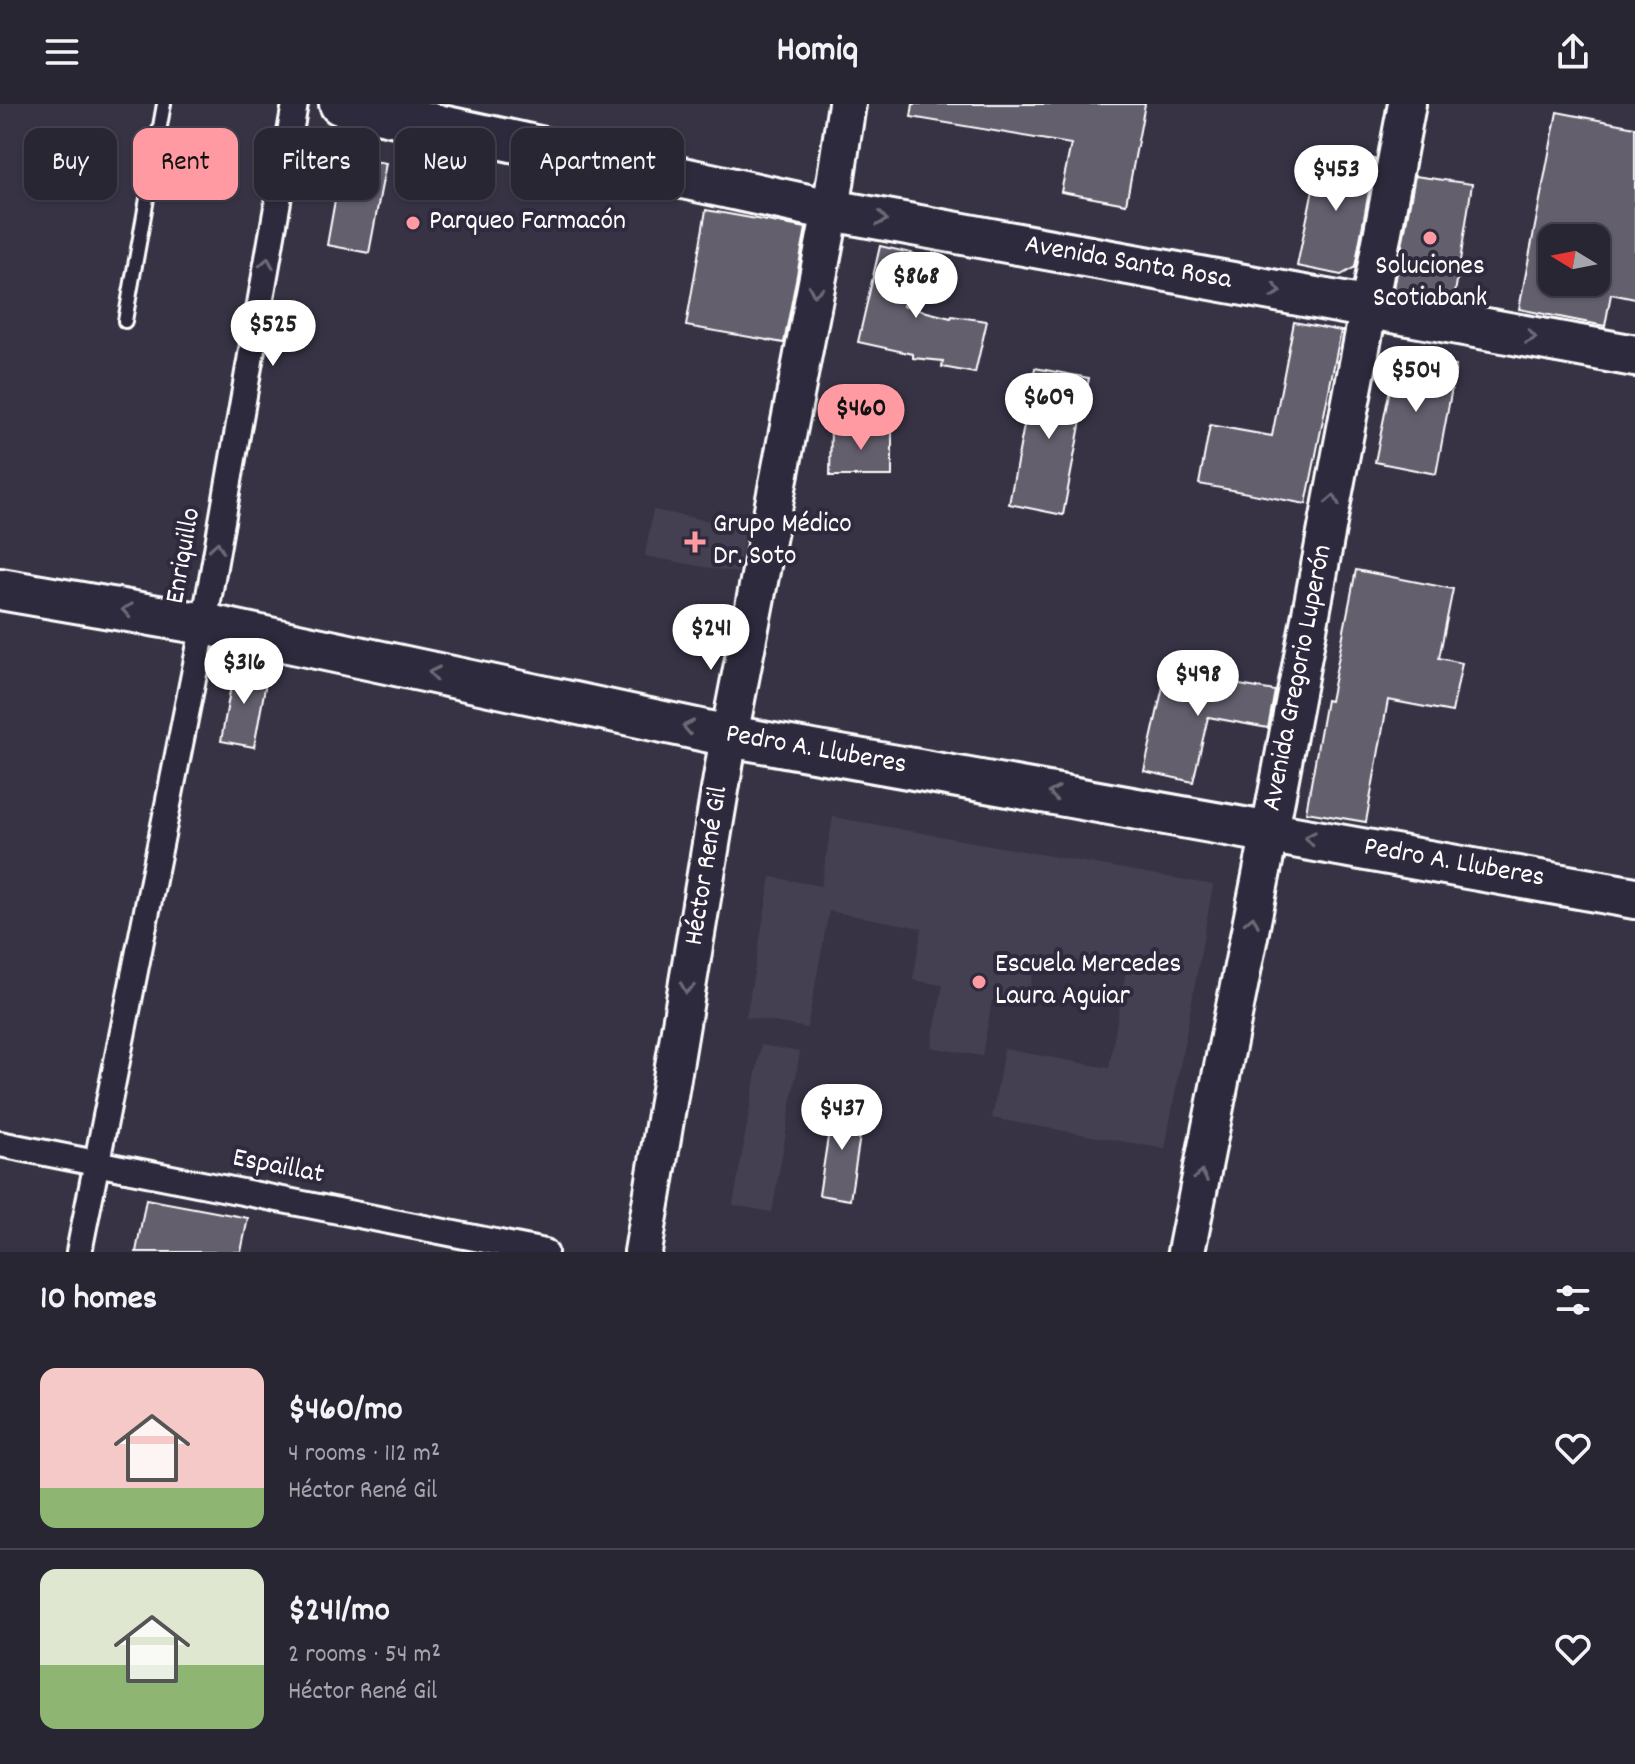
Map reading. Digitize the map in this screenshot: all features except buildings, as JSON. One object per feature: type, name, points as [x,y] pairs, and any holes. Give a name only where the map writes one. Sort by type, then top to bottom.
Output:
[{"type":"main road","name":"Avenida Santa Rosa","points":[[340,104],[460,124],[831,210],[1635,356]]},
{"type":"main road","name":"Héctor René Gil","points":[[643,1252],[729,736],[831,210],[847,104]]},
{"type":"main road","name":"Avenida Gregorio Luperón","points":[[1186,1252],[1270,831],[1407,104]]},
{"type":"main road","name":"Pedro A. Lluberes","points":[[0,589],[204,624],[729,736],[1635,898]]},
{"type":"street","name":"Enriquillo","points":[[79,1252],[204,624],[295,104]]},
{"type":"street","name":"Espaillat","points":[[0,1144],[545,1252]]},
{"type":"lane","points":[[125,321],[164,104]]},
{"type":"shaded area","name":"Grupo Médico Dr. Soto","points":[[653,510],[746,528],[737,573],[645,556]]},
{"type":"shaded area","name":"Escuela Mercedes Laura Aguiar","points":[[833,817],[1213,885],[1165,1149],[992,1118],[1004,1049],[1109,1068],[1126,970],[1036,954],[1027,1005],[992,1000],[982,1056],[931,1047],[943,985],[913,980],[922,928],[829,911],[807,1028],[746,1017],[771,877],[821,886]]},
{"type":"shaded area","points":[[761,1045],[800,1052],[772,1212],[733,1205]]},
{"type":"place","name":"Parqueo Farmacón","points":[[413,223]]},
{"type":"place","name":"Soluciones Scotiabank","points":[[1430,238]]},
{"type":"place","name":"Grupo Médico Dr. Soto","points":[[695,542]]},
{"type":"place","name":"Escuela Mercedes Laura Aguiar","points":[[979,982]]}]
